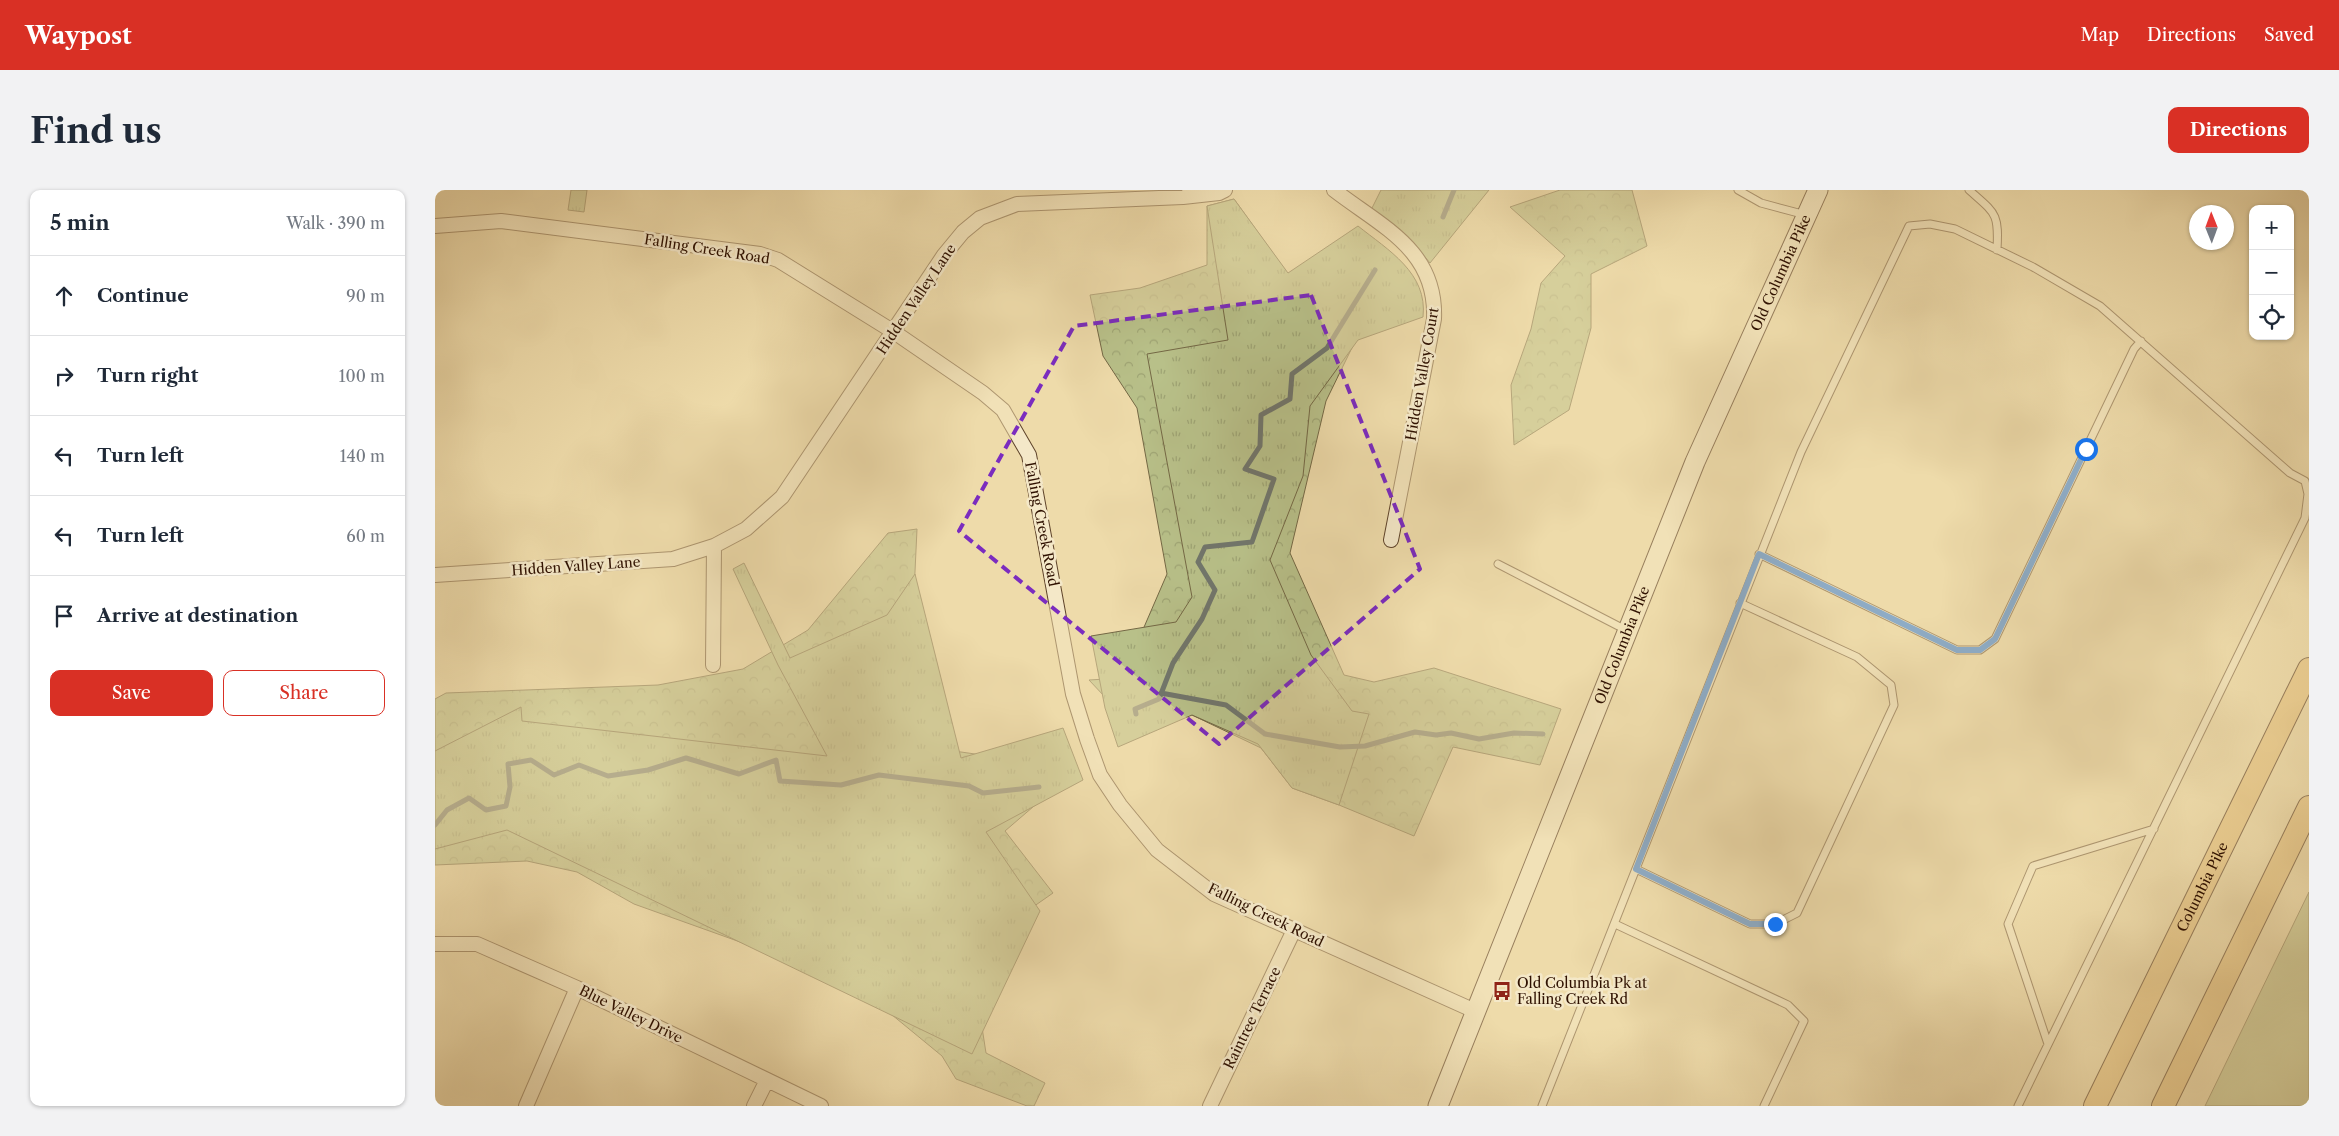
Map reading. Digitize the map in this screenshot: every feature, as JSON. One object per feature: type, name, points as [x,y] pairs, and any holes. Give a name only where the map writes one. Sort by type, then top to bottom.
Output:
[{"type":"highway","name":"Columbia Pike","points":[[2095,1106],[2309,669]]},
{"type":"highway","points":[[2163,1106],[2309,807]]},
{"type":"main road","name":"Old Columbia Pike","points":[[1438,1106],[1695,462],[1818,190]]},
{"type":"street","name":"Hidden Valley Lane","points":[[435,575],[673,559],[714,546],[746,529],[782,498],[895,332],[944,255],[963,232],[980,218],[1017,204],[1183,198],[1219,193],[1225,190]]},
{"type":"street","name":"Hidden Valley Court","points":[[1334,190],[1411,248],[1426,269],[1435,302],[1434,319],[1391,540]]},
{"type":"street","name":"Falling Creek Road","points":[[435,226],[501,221],[760,254],[778,260],[895,332],[983,393],[1003,410],[1029,455],[1073,694],[1100,775],[1120,805],[1157,850],[1214,894],[1475,1011]]},
{"type":"street","points":[[713,665],[714,546]]},
{"type":"street","name":"Raintree Terrace","points":[[1210,1106],[1295,930]]},
{"type":"street","name":"Blue Valley Drive","points":[[435,944],[477,944],[577,988],[821,1106]]},
{"type":"street","points":[[526,1106],[577,988]]},
{"type":"street","points":[[754,1106],[767,1080]]},
{"type":"lane","points":[[1738,190],[1761,203],[1807,215]]},
{"type":"lane","points":[[1969,190],[1994,212],[1998,219],[1997,250]]},
{"type":"lane","points":[[1542,1106],[1801,452],[1843,359],[1909,226],[1930,224],[1955,229],[2033,267],[2100,306],[2290,473],[2307,480],[2308,494],[2305,518],[2018,1106]]},
{"type":"lane","points":[[1759,554],[1957,650],[1980,650],[1995,639],[2133,349],[2141,341]]},
{"type":"lane","points":[[1498,564],[1627,630]]},
{"type":"lane","points":[[1636,869],[1750,924],[1775,924],[1797,913],[1894,706],[1891,685],[1857,657],[1740,603]]},
{"type":"lane","points":[[2048,1044],[2008,924],[2033,866],[2154,829]]},
{"type":"lane","points":[[1615,924],[1788,1005],[1805,1022],[1764,1106]]},
{"type":"highlighted area","points":[[1311,295],[1420,569],[1219,744],[959,531],[1074,326]]},
{"type":"green space","points":[[571,190],[587,190],[584,212],[568,210]]},
{"type":"green space","points":[[1381,190],[1489,190],[1430,263],[1417,247],[1371,210]]},
{"type":"green space","points":[[1560,190],[1632,190],[1647,246],[1591,274],[1591,328],[1569,410],[1514,445],[1511,385],[1531,329],[1541,283],[1565,256],[1510,207]]},
{"type":"green space","points":[[1234,199],[1288,274],[1366,319],[1326,401],[1290,553],[1344,675],[1374,682],[1434,668],[1561,709],[1540,765],[1453,747],[1414,836],[1292,788],[1261,748],[1192,715],[1120,713],[1089,680],[1122,678],[1167,574],[1137,408],[1103,356],[1090,295],[1140,288],[1207,265],[1207,206]]},
{"type":"green space","points":[[1234,199],[1288,273],[1358,226],[1404,264],[1413,275],[1423,301],[1423,317],[1358,340],[1310,406],[1303,476],[1270,560],[1311,655],[1352,711],[1369,714],[1339,805],[1292,788],[1258,744],[1192,715],[1118,747],[1105,708],[1091,636],[1176,622],[1192,597],[1147,354],[1228,340],[1207,206]]},
{"type":"green space","points":[[917,529],[909,699],[947,750],[1045,764],[1062,782],[1005,831],[1053,893],[1000,930],[974,976],[986,1053],[1045,1083],[1034,1106],[1027,1106],[956,1079],[942,1056],[852,982],[634,904],[577,872],[527,861],[435,865],[435,699],[446,693],[658,685],[743,669],[808,630],[888,533]]},
{"type":"green space","points":[[744,563],[790,658],[887,615],[915,574],[961,758],[1063,728],[1083,780],[986,832],[1040,911],[972,1054],[507,830],[435,849],[435,751],[521,707],[522,721],[827,756],[778,665],[733,569]]},
{"type":"green space","points":[[2309,892],[2309,1106],[2205,1106]]},
{"type":"waterway","points":[[1443,217],[1454,190]]},
{"type":"waterway","points":[[1136,714],[1135,709],[1159,699],[1173,663],[1202,619],[1215,590],[1198,562],[1205,547],[1252,542],[1274,479],[1245,469],[1260,446],[1261,415],[1290,399],[1292,374],[1327,348],[1375,270]]},
{"type":"waterway","points":[[1161,693],[1226,705],[1265,734],[1340,747],[1365,746],[1415,732],[1436,735],[1451,733],[1479,739],[1514,733],[1543,734]]},
{"type":"waterway","points":[[435,825],[447,810],[469,798],[486,810],[506,806],[510,787],[508,764],[531,760],[554,775],[579,765],[608,776],[648,770],[686,758],[739,774],[776,760],[780,781],[841,785],[879,775],[969,786],[983,793],[1039,787]]},
{"type":"place","name":"Old Columbia Pk at Falling Creek Rd","points":[[1502,991]]},
{"type":"route","points":[[1775,924],[1750,924],[1636,869],[1759,554],[1957,650],[1980,650],[1995,639],[2086,449]]}]
